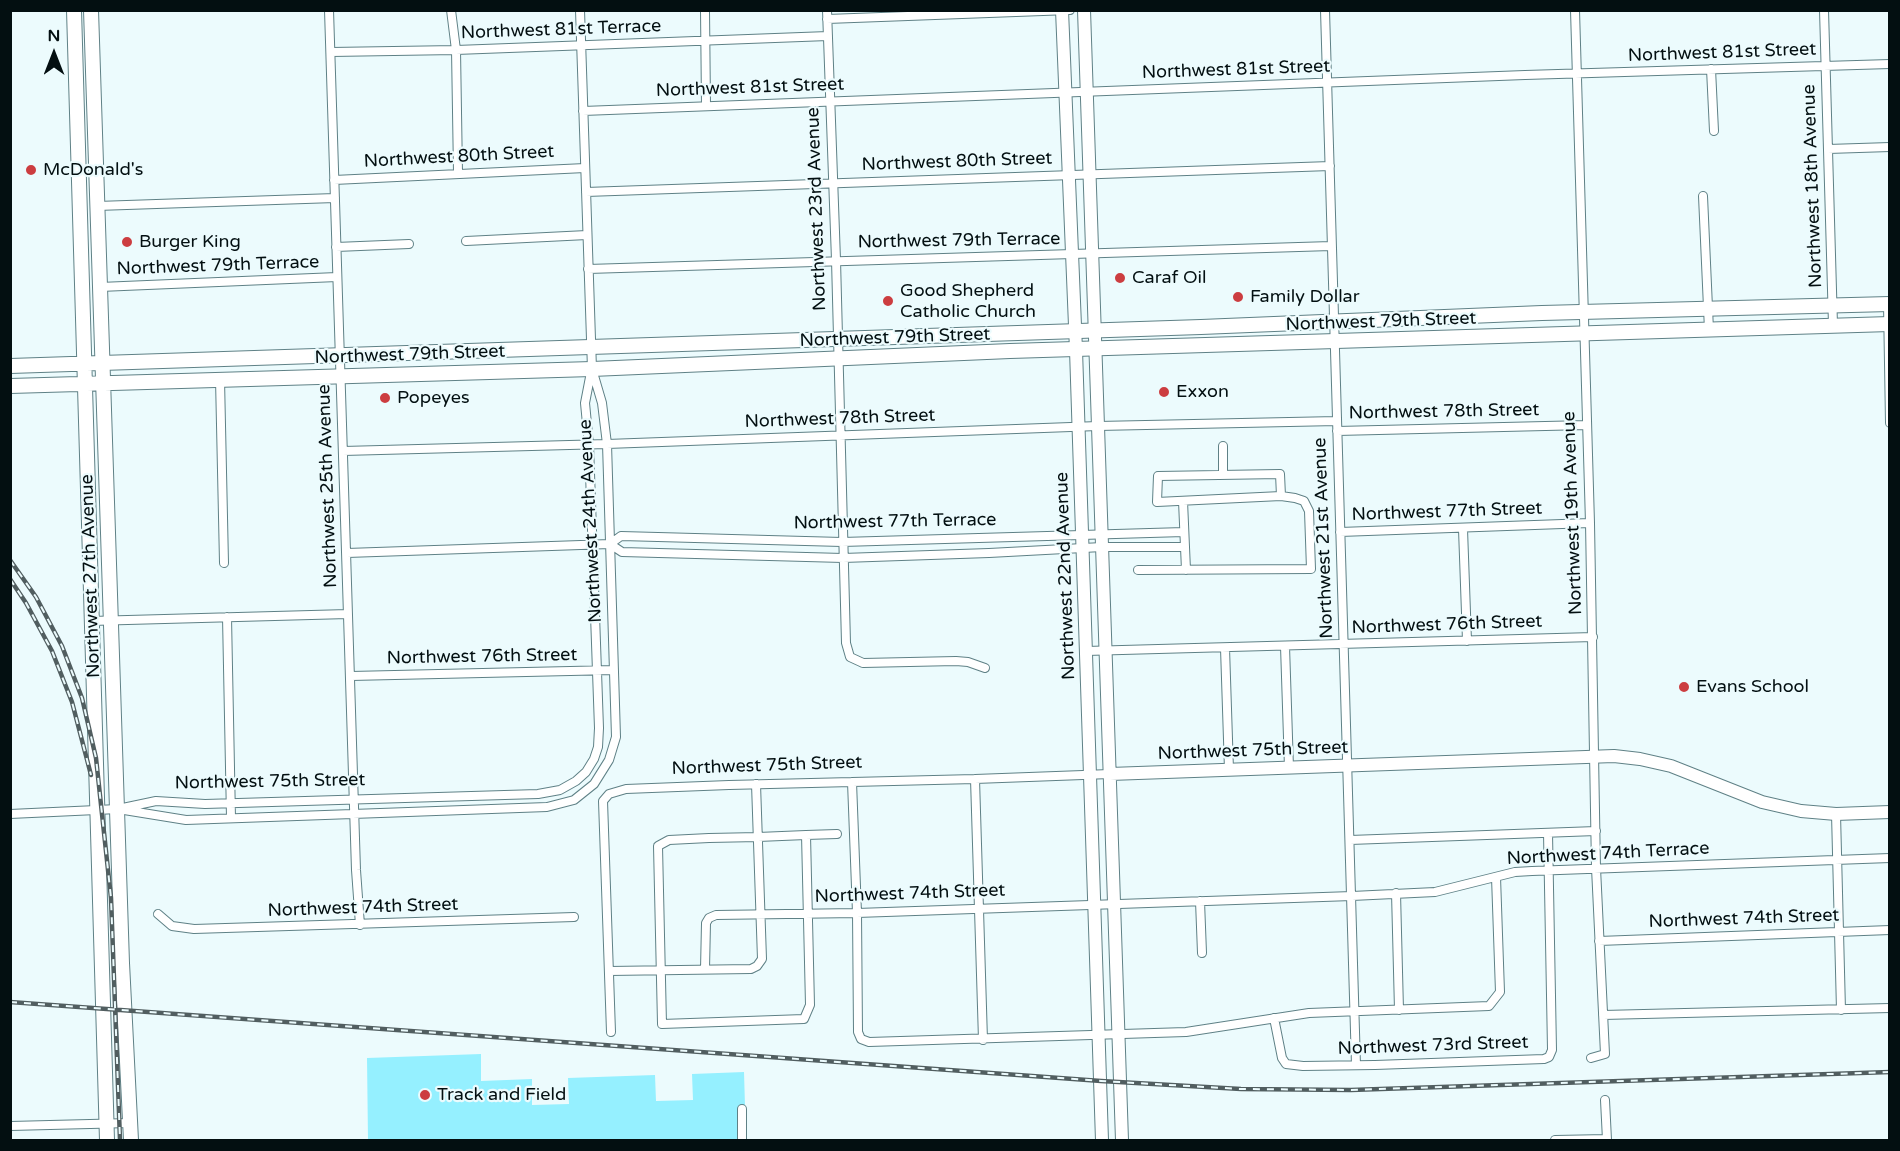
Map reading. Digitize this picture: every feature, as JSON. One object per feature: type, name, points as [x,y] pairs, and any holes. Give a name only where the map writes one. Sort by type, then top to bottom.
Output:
[{"type":"main road","name":"Northwest 27th Avenue","points":[[74,10],[107,1140]]},
{"type":"main road","name":"Northwest 27th Avenue","points":[[91,10],[124,1016],[131,1140]]},
{"type":"main road","name":"Northwest 22nd Avenue","points":[[1084,10],[1122,1140]]},
{"type":"main road","name":"Northwest 22nd Avenue","points":[[1062,11],[1079,428],[1102,1140]]},
{"type":"main road","points":[[77,97],[83,115],[88,122],[95,124]]},
{"type":"main road","points":[[78,141],[84,153],[88,197],[97,206]]},
{"type":"main road","name":"Northwest 79th Street","points":[[10,366],[1889,304]]},
{"type":"main road","points":[[1472,317],[1473,337]]},
{"type":"main road","name":"Northwest 79th Street","points":[[10,386],[592,369],[1203,345],[1889,324]]},
{"type":"main road","points":[[1202,327],[1203,345]]},
{"type":"main road","points":[[913,356],[951,348],[962,342],[967,334]]},
{"type":"main road","points":[[715,342],[717,363]]},
{"type":"main road","points":[[466,351],[467,372]]},
{"type":"main road","points":[[88,494],[106,493]]},
{"type":"main road","points":[[92,658],[112,658]]},
{"type":"main road","name":"Northwest 75th Street","points":[[1110,774],[1595,756],[1640,759],[1671,766],[1762,802],[1801,811],[1836,814],[1890,812]]},
{"type":"street","name":"Northwest 25th Avenue","points":[[329,10],[356,870],[360,925]]},
{"type":"street","points":[[451,10],[456,50],[458,173]]},
{"type":"street","name":"Northwest 24th Avenue","points":[[574,800],[594,784],[609,760],[616,736],[607,444],[602,403],[592,369],[580,10]]},
{"type":"street","points":[[705,10],[706,106]]},
{"type":"street","points":[[827,15],[1071,10]]},
{"type":"street","name":"Northwest 21st Avenue","points":[[1325,10],[1356,1065]]},
{"type":"street","name":"Northwest 19th Avenue","points":[[1575,10],[1593,637],[1596,868],[1603,1015]]},
{"type":"street","name":"Northwest 18th Avenue","points":[[1824,10],[1833,325]]},
{"type":"street","name":"Northwest 23rd Avenue","points":[[827,15],[846,643],[850,657],[863,663],[968,662],[985,668]]},
{"type":"street","name":"Northwest 81st Terrace","points":[[331,52],[705,42],[828,36]]},
{"type":"street","name":"Northwest 81st Street","points":[[583,111],[1326,82],[1890,64]]},
{"type":"street","points":[[1712,69],[1714,131]]},
{"type":"street","points":[[1828,149],[1890,147]]},
{"type":"street","name":"Northwest 80th Street","points":[[586,192],[1329,166]]},
{"type":"street","name":"Northwest 80th Street","points":[[334,180],[585,168]]},
{"type":"street","points":[[1703,196],[1709,330]]},
{"type":"street","points":[[97,206],[335,198]]},
{"type":"street","points":[[466,241],[587,235]]},
{"type":"street","name":"Northwest 79th Terrace","points":[[336,247],[409,244]]},
{"type":"street","name":"Northwest 79th Terrace","points":[[588,269],[1331,246]]},
{"type":"street","name":"Northwest 79th Terrace","points":[[100,287],[337,277]]},
{"type":"street","points":[[1889,304],[1890,423]]},
{"type":"street","name":"Northwest 75th Street","points":[[118,809],[156,801],[290,802],[551,792],[576,781],[586,772],[598,747],[594,545],[590,445],[585,403],[592,369]]},
{"type":"street","points":[[220,379],[224,563]]},
{"type":"street","name":"Northwest 78th Street","points":[[343,451],[590,445],[1098,426],[1337,421]]},
{"type":"street","name":"Northwest 78th Street","points":[[1337,431],[1587,426]]},
{"type":"street","points":[[1223,446],[1223,475]]},
{"type":"street","points":[[1138,570],[1311,569],[1309,511],[1304,501],[1281,496],[1157,502],[1158,476],[1280,474],[1281,496]]},
{"type":"street","points":[[1183,501],[1186,570]]},
{"type":"street","name":"Northwest 77th Street","points":[[1340,532],[1590,524]]},
{"type":"street","points":[[1463,529],[1467,640]]},
{"type":"street","name":"Northwest 77th Terrace","points":[[610,544],[622,552],[843,558],[1083,542],[1102,533],[1184,532]]},
{"type":"street","name":"Northwest 77th Terrace","points":[[347,552],[594,545],[610,544],[621,536],[842,542],[1083,542],[1102,547],[1185,547]]},
{"type":"street","points":[[723,539],[723,555]]},
{"type":"street","points":[[799,541],[799,557]]},
{"type":"street","points":[[91,621],[348,614]]},
{"type":"street","points":[[227,617],[231,818]]},
{"type":"street","name":"Northwest 76th Street","points":[[1086,651],[1593,637]]},
{"type":"street","points":[[1285,646],[1289,768]]},
{"type":"street","points":[[1225,648],[1229,770]]},
{"type":"street","name":"Northwest 76th Street","points":[[351,676],[614,670]]},
{"type":"street","name":"Northwest 75th Street","points":[[609,971],[603,801],[609,794],[626,789],[1110,774]]},
{"type":"street","points":[[975,779],[983,1040]]},
{"type":"street","points":[[852,782],[857,913]]},
{"type":"street","points":[[611,1032],[609,971],[751,969],[757,966],[762,959],[756,784]]},
{"type":"street","points":[[490,796],[490,809]]},
{"type":"street","points":[[426,798],[426,811]]},
{"type":"street","name":"Northwest 75th Street","points":[[10,814],[118,809],[186,820],[547,807],[574,800]]},
{"type":"street","points":[[290,802],[290,816]]},
{"type":"street","points":[[1836,814],[1841,1010]]},
{"type":"street","name":"Northwest 74th Terrace","points":[[1350,840],[1596,831]]},
{"type":"street","points":[[1548,833],[1549,870]]},
{"type":"street","points":[[806,835],[810,1005],[804,1019],[662,1024],[658,846],[669,840],[758,837],[806,835],[837,834]]},
{"type":"street","name":"Northwest 74th Terrace","points":[[1114,904],[1435,891],[1515,872],[1890,858]]},
{"type":"street","name":"Northwest 73rd Street","points":[[1274,1018],[1282,1058],[1286,1064],[1303,1066],[1375,1065],[1544,1059],[1551,1055],[1549,870]]},
{"type":"street","name":"Northwest 73rd Street","points":[[857,913],[858,1032],[861,1039],[869,1042],[1186,1032],[1309,1013],[1489,1006],[1500,992],[1496,877]]},
{"type":"street","points":[[1396,893],[1399,1011]]},
{"type":"street","points":[[1200,901],[1202,953]]},
{"type":"street","name":"Northwest 74th Street","points":[[705,969],[705,927],[709,918],[717,915],[857,913],[1114,904]]},
{"type":"street","name":"Northwest 74th Street","points":[[158,914],[172,926],[184,929],[574,917]]},
{"type":"street","name":"Northwest 74th Street","points":[[1599,941],[1890,930]]},
{"type":"street","points":[[1591,1058],[1605,1054],[1603,1015],[1890,1008]]},
{"type":"street","points":[[1555,1140],[1607,1140],[1605,1100]]},
{"type":"street","points":[[742,1109],[742,1140]]},
{"type":"street","points":[[10,1126],[130,1123]]},
{"type":"shaded area","points":[[481,1054],[481,1081],[532,1079],[532,1105],[569,1104],[568,1078],[655,1075],[656,1101],[693,1100],[692,1074],[744,1072],[746,1140],[368,1140],[367,1058]]},
{"type":"railway","points":[[10,560],[36,597],[62,646],[82,698],[96,758],[111,898],[120,1140]]},
{"type":"railway","points":[[10,579],[52,651],[72,702],[91,775]]},
{"type":"railway","points":[[10,1002],[1101,1081],[1241,1089],[1351,1090],[1890,1072]]},
{"type":"place","name":"McDonald's","points":[[31,170]]},
{"type":"place","name":"Burger King","points":[[127,242]]},
{"type":"place","name":"Caraf Oil","points":[[1120,278]]},
{"type":"place","name":"Family Dollar","points":[[1238,297]]},
{"type":"place","name":"Good Shepherd Catholic Church","points":[[888,301]]},
{"type":"place","name":"Exxon","points":[[1164,392]]},
{"type":"place","name":"Popeyes","points":[[385,398]]},
{"type":"place","name":"Evans School","points":[[1684,687]]},
{"type":"place","name":"Track and Field","points":[[425,1095]]}]
